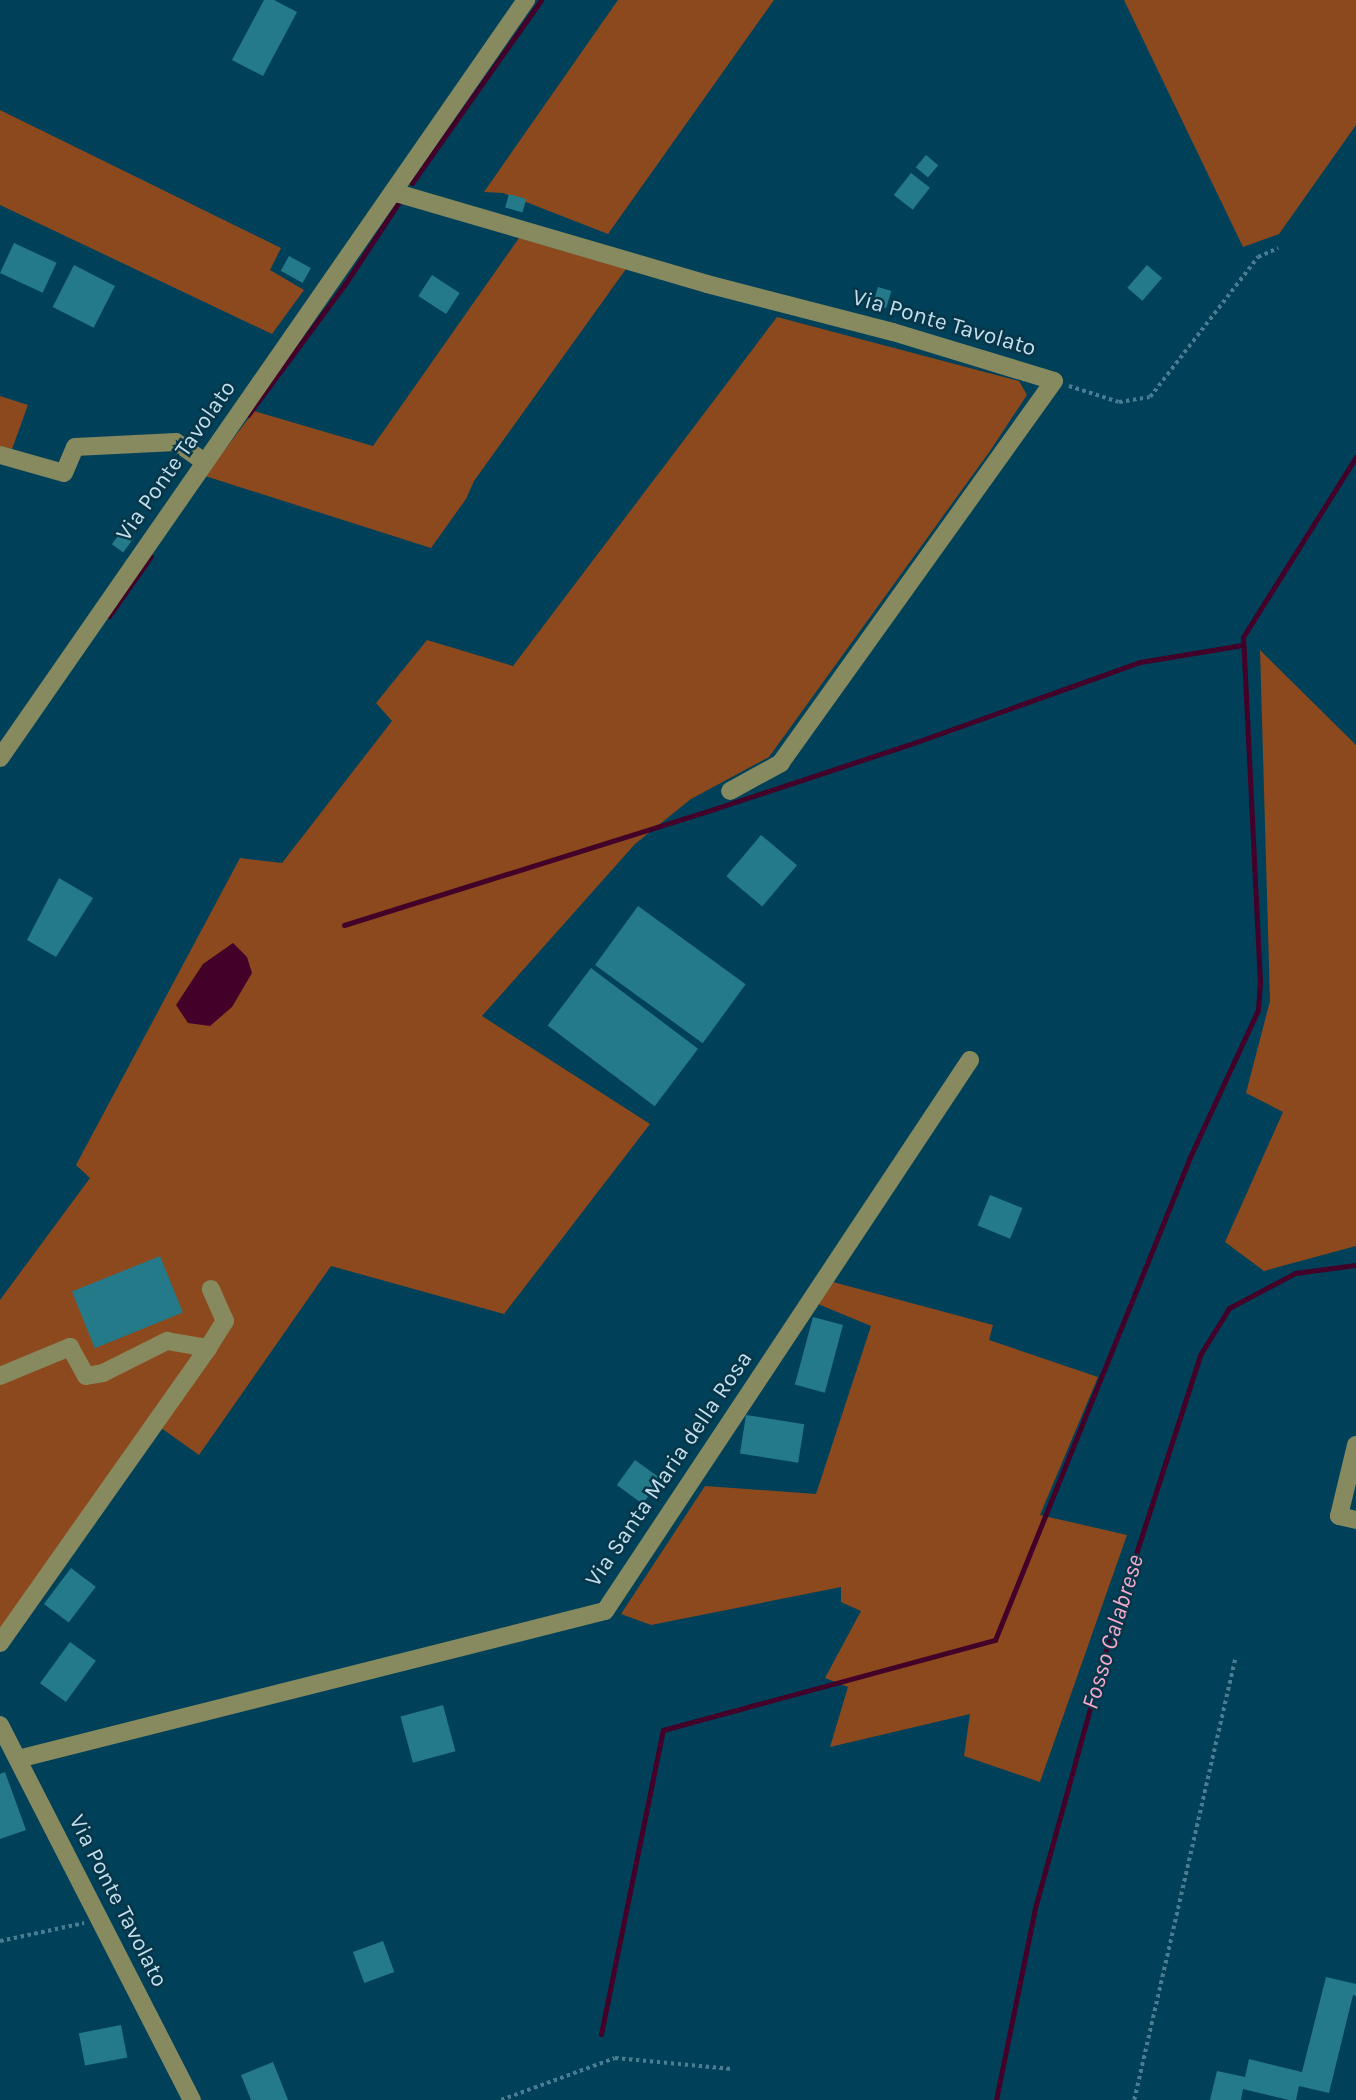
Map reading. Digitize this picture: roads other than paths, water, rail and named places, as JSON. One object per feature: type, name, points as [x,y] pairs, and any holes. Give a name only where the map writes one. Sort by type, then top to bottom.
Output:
[{"type":"street","name":"Via Ponte Tavolato","points":[[0,758],[526,0]]},
{"type":"street","name":"Via Ponte Tavolato","points":[[393,192],[707,284],[893,332],[1054,381],[781,763],[730,791]]},
{"type":"street","points":[[0,455],[64,473],[75,447],[176,442],[205,463]]},
{"type":"street","name":"Via Santa Maria della Rosa","points":[[18,1759],[605,1611],[970,1060]]},
{"type":"street","points":[[0,1643],[225,1321],[211,1289]]},
{"type":"street","points":[[0,1376],[71,1347],[86,1376],[103,1373],[167,1341],[208,1348]]},
{"type":"street","points":[[1356,1445],[1339,1516],[1356,1520]]},
{"type":"street","name":"Via Ponte Tavolato","points":[[0,1724],[192,2100]]},
{"type":"waterway","points":[[412,183],[541,0]]},
{"type":"waterway","points":[[248,415],[345,284],[399,202]]},
{"type":"waterway","points":[[601,2034],[663,1730],[995,1640],[1190,1157],[1258,1010],[1260,983],[1243,637],[1356,457]]},
{"type":"waterway","points":[[109,616],[151,556]]},
{"type":"waterway","points":[[344,925],[908,745],[1140,662],[1243,645]]},
{"type":"waterway","name":"Fosso Calabrese","points":[[996,2100],[1035,1908],[1112,1628],[1200,1355],[1229,1308],[1295,1273],[1356,1265]]}]
